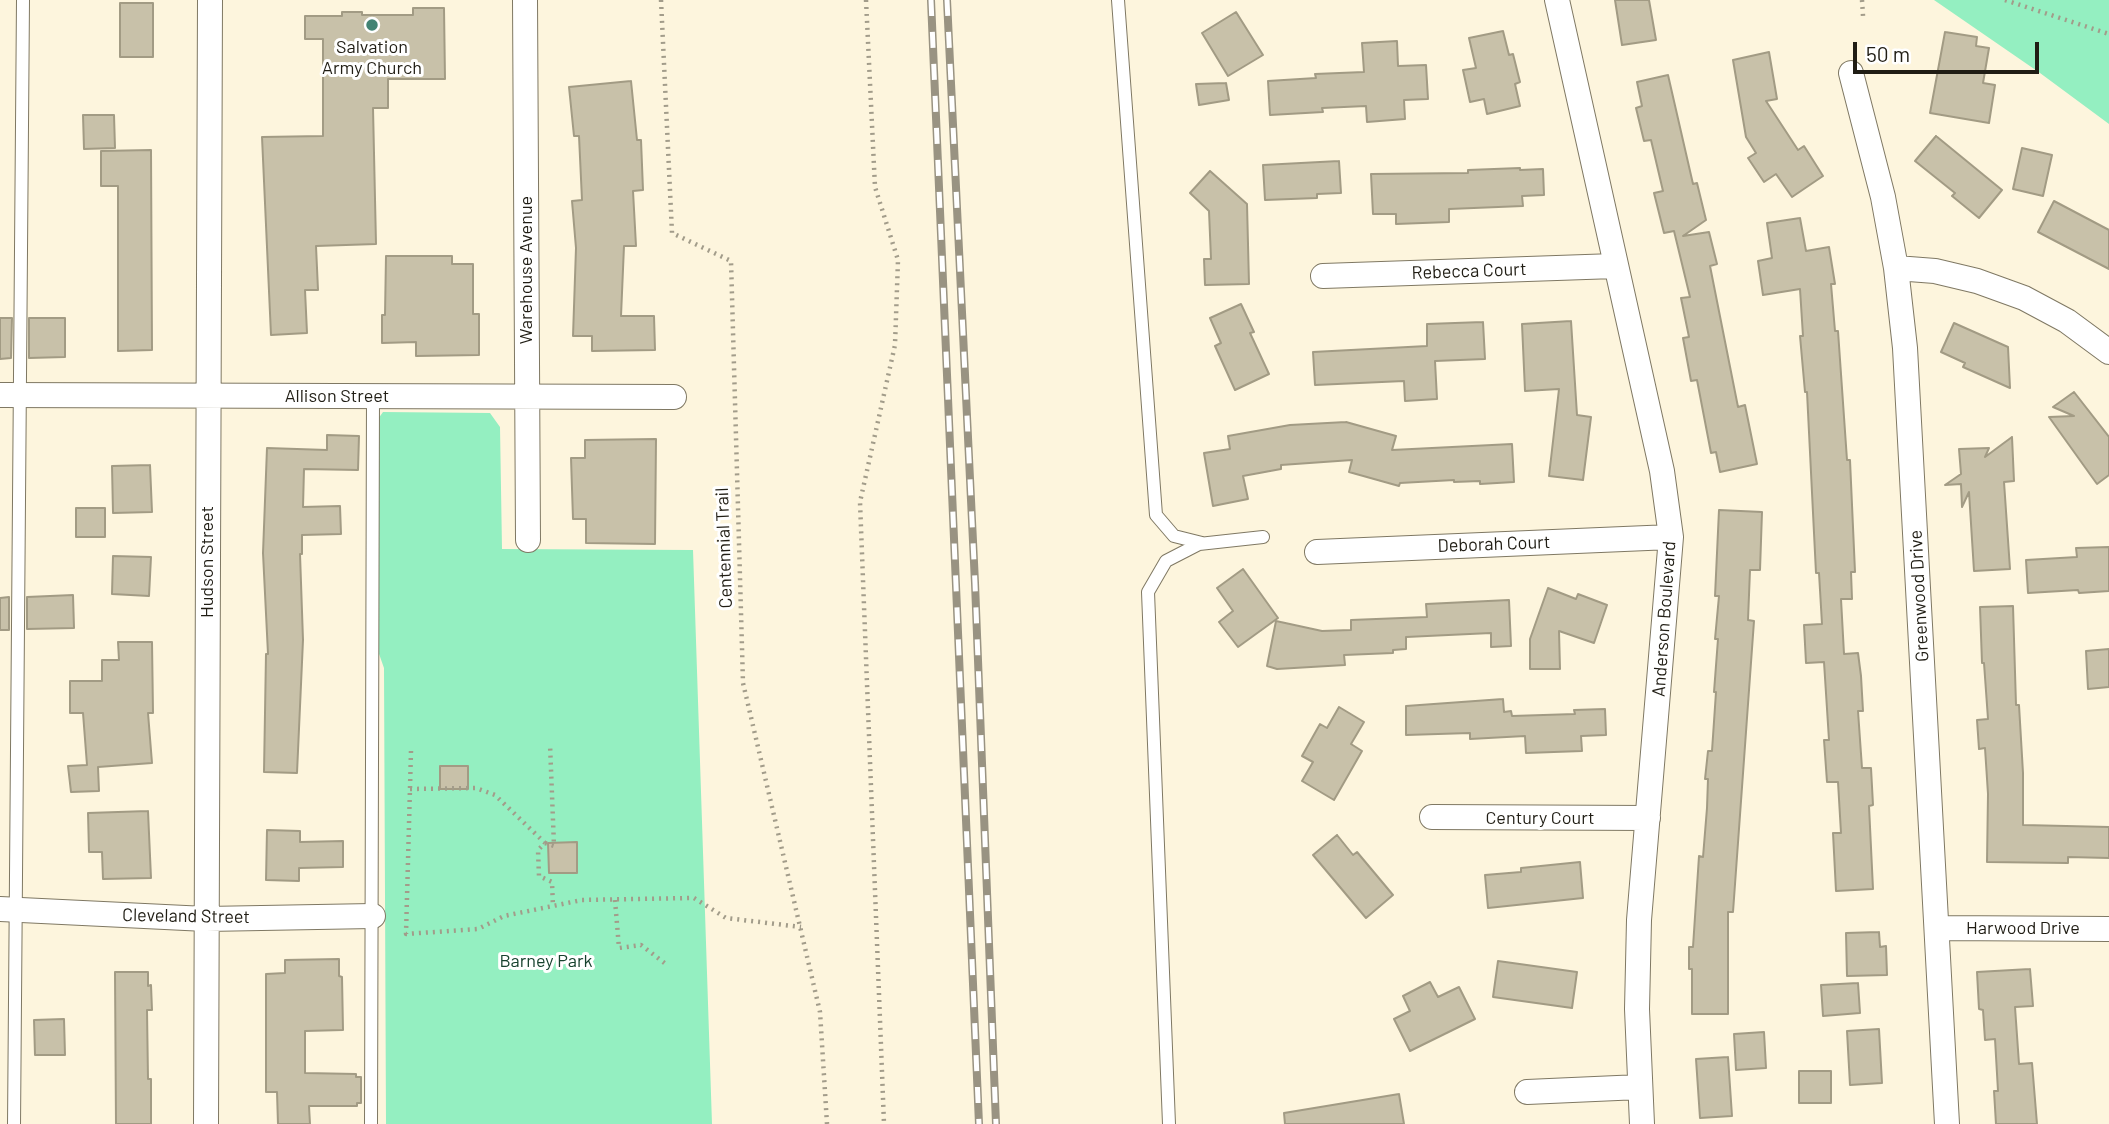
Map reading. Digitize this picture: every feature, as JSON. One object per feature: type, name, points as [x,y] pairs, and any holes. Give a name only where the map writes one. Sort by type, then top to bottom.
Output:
[{"type":"street","name":"Hudson Street","points":[[206,1124],[210,0]]},
{"type":"street","name":"Warehouse Avenue","points":[[525,0],[528,540]]},
{"type":"street","name":"Anderson Boulevard","points":[[1557,0],[1662,471],[1671,537],[1639,920],[1637,1009],[1642,1124]]},
{"type":"street","name":"Greenwood Drive","points":[[1851,73],[1883,197],[1896,268],[1906,362],[1947,1124]]},
{"type":"street","name":"Rebecca Court","points":[[1323,276],[1615,266]]},
{"type":"street","points":[[1896,268],[1935,271],[1977,281],[2024,298],[2067,321],[2109,352]]},
{"type":"street","name":"Allison Street","points":[[10,395],[674,397]]},
{"type":"street","name":"Deborah Court","points":[[1317,552],[1671,537]]},
{"type":"street","name":"Century Court","points":[[1432,817],[1648,818]]},
{"type":"street","name":"Cleveland Street","points":[[8,910],[206,919],[373,916]]},
{"type":"street","name":"Harwood Drive","points":[[1938,928],[2109,929]]},
{"type":"street","points":[[1527,1092],[1640,1087]]},
{"type":"lane","points":[[15,1124],[8,910],[10,395],[23,0]]},
{"type":"lane","points":[[1118,0],[1156,515],[1174,536],[1203,544]]},
{"type":"lane","points":[[371,1124],[373,396]]},
{"type":"lane","points":[[1169,1124],[1148,592],[1166,561],[1203,544],[1263,537]]},
{"type":"path","name":"Centennial Trail","points":[[661,0],[672,233],[731,261],[743,682],[820,1012],[827,1124]]},
{"type":"path","points":[[866,0],[874,187],[898,260],[895,345],[860,502],[884,1124]]},
{"type":"path","points":[[1862,0],[1863,16]]},
{"type":"path","points":[[2004,0],[2109,34]]},
{"type":"path","points":[[410,789],[476,788],[495,795],[545,843],[554,845],[550,744]]},
{"type":"path","points":[[411,751],[406,934],[478,929],[504,916],[582,900],[694,898],[726,919],[801,927]]},
{"type":"path","points":[[545,843],[538,850],[538,876],[552,882],[553,907]]},
{"type":"path","points":[[615,900],[619,948],[641,945],[667,965]]},
{"type":"green space","points":[[1934,0],[2109,0],[2109,124],[2040,73]]},
{"type":"green space","name":"Barney Park","points":[[383,412],[490,413],[500,427],[502,549],[693,550],[712,1124],[386,1124],[384,668],[378,651],[378,419]]},
{"type":"building","points":[[1615,0],[1649,0],[1656,40],[1622,45]]},
{"type":"building","points":[[120,3],[153,3],[153,57],[120,57]]},
{"type":"building","points":[[413,8],[444,8],[445,79],[388,79],[388,108],[373,108],[376,244],[316,246],[318,290],[305,290],[307,333],[271,335],[262,137],[323,136],[323,39],[305,39],[305,16],[342,16],[342,12],[362,12],[362,15],[413,15]]},
{"type":"building","points":[[1236,12],[1263,55],[1228,76],[1202,33]]},
{"type":"building","points":[[1503,31],[1509,55],[1513,54],[1520,82],[1515,84],[1520,106],[1487,114],[1484,99],[1470,102],[1463,70],[1476,68],[1469,38]]},
{"type":"building","points":[[1945,32],[1977,37],[1976,46],[1989,48],[1983,83],[1995,85],[1989,123],[1930,113]]},
{"type":"building","points":[[1397,41],[1398,66],[1426,65],[1428,99],[1404,100],[1405,119],[1367,122],[1366,106],[1322,108],[1323,112],[1270,115],[1268,81],[1316,78],[1315,74],[1364,72],[1362,43]]},
{"type":"building","points":[[1769,52],[1777,99],[1766,101],[1798,150],[1804,146],[1823,176],[1792,197],[1776,174],[1764,182],[1748,158],[1756,153],[1746,137],[1733,60]]},
{"type":"building","points":[[1668,75],[1693,184],[1697,183],[1706,220],[1683,236],[1709,232],[1717,264],[1710,266],[1738,407],[1745,405],[1757,464],[1720,472],[1716,452],[1711,453],[1697,380],[1691,381],[1683,338],[1689,337],[1681,298],[1690,297],[1674,231],[1664,233],[1654,193],[1663,191],[1651,140],[1644,141],[1636,108],[1642,106],[1637,82]]},
{"type":"building","points":[[631,81],[637,140],[641,140],[643,190],[633,191],[636,246],[624,246],[621,316],[654,316],[655,350],[592,351],[592,336],[573,336],[576,248],[572,201],[582,200],[579,136],[574,136],[569,87]]},
{"type":"building","points":[[1226,83],[1229,100],[1199,105],[1196,84]]},
{"type":"building","points":[[83,115],[114,115],[115,148],[84,149]]},
{"type":"building","points":[[1936,136],[2002,190],[1979,218],[1952,196],[1955,193],[1915,161]]},
{"type":"building","points":[[2022,148],[2052,155],[2043,196],[2013,189]]},
{"type":"building","points":[[151,150],[152,350],[118,351],[118,186],[101,186],[101,151]]},
{"type":"building","points":[[1339,161],[1341,193],[1317,194],[1317,198],[1265,200],[1263,165]]},
{"type":"building","points":[[1543,169],[1544,195],[1522,196],[1523,206],[1449,209],[1449,222],[1396,224],[1396,214],[1373,214],[1371,174],[1468,173],[1468,170]]},
{"type":"building","points":[[1210,171],[1247,204],[1249,284],[1205,285],[1204,259],[1211,259],[1209,211],[1190,193]]},
{"type":"building","points":[[2054,201],[2109,230],[2109,269],[2038,232]]},
{"type":"building","points":[[1800,218],[1806,251],[1829,247],[1835,284],[1831,284],[1835,331],[1838,331],[1847,460],[1850,460],[1855,572],[1851,572],[1852,599],[1841,599],[1844,654],[1858,653],[1861,676],[1863,711],[1858,711],[1862,768],[1871,768],[1873,805],[1869,806],[1873,889],[1836,891],[1833,833],[1841,833],[1838,782],[1827,782],[1824,740],[1829,740],[1824,662],[1806,663],[1804,625],[1822,624],[1819,573],[1816,573],[1807,392],[1800,336],[1803,336],[1800,289],[1763,295],[1758,261],[1772,258],[1767,223]]},
{"type":"building","points":[[386,256],[452,256],[452,264],[473,264],[473,314],[479,314],[479,355],[416,356],[416,342],[382,343]]},
{"type":"building","points":[[1241,304],[1254,332],[1250,333],[1269,374],[1235,390],[1215,346],[1221,343],[1210,318]]},
{"type":"building","points":[[0,318],[12,318],[11,358],[0,359]]},
{"type":"building","points":[[29,318],[65,318],[65,357],[29,358]]},
{"type":"building","points":[[1571,321],[1577,415],[1591,417],[1583,480],[1549,476],[1559,389],[1525,391],[1522,324]]},
{"type":"building","points":[[1483,322],[1485,359],[1435,361],[1437,399],[1405,401],[1404,381],[1315,385],[1313,352],[1427,346],[1427,324]]},
{"type":"building","points":[[1954,323],[2008,347],[2010,388],[1963,367],[1965,363],[1941,352]]},
{"type":"building","points":[[2074,392],[2109,437],[2109,475],[2097,484],[2049,417],[2074,416],[2053,407]]},
{"type":"building","points":[[1346,422],[1396,436],[1392,450],[1512,444],[1514,482],[1480,484],[1480,481],[1454,480],[1400,483],[1399,486],[1349,472],[1352,460],[1281,465],[1281,469],[1243,476],[1248,499],[1213,506],[1204,453],[1230,449],[1228,436],[1290,425]]},
{"type":"building","points":[[327,435],[359,436],[358,470],[304,469],[303,507],[340,506],[341,534],[302,535],[300,554],[303,640],[297,773],[264,772],[268,654],[263,553],[267,448],[327,450]]},
{"type":"building","points":[[2012,437],[2014,481],[2004,482],[2010,569],[1974,571],[1969,492],[1962,507],[1961,484],[1945,485],[1961,474],[1959,449],[1989,448],[1985,457]]},
{"type":"building","points":[[656,439],[655,544],[586,543],[586,519],[573,519],[571,458],[585,458],[585,440]]},
{"type":"building","points":[[150,465],[152,512],[113,513],[112,466]]},
{"type":"building","points":[[76,508],[105,508],[105,537],[76,537]]},
{"type":"building","points":[[1719,510],[1762,512],[1760,570],[1750,570],[1748,620],[1754,621],[1733,912],[1728,912],[1728,1014],[1692,1014],[1689,947],[1693,947],[1699,856],[1703,857],[1708,779],[1705,779],[1708,751],[1712,751],[1716,692],[1718,639],[1715,639],[1719,596],[1715,596]]},
{"type":"building","points":[[2109,547],[2109,591],[2028,593],[2026,560],[2077,557],[2076,548]]},
{"type":"building","points":[[113,556],[151,557],[149,596],[112,594]]},
{"type":"building","points":[[1243,569],[1278,618],[1238,647],[1219,622],[1233,611],[1217,588]]},
{"type":"building","points":[[1548,588],[1576,599],[1578,594],[1607,605],[1594,643],[1559,631],[1560,669],[1530,669],[1530,639]]},
{"type":"building","points":[[73,595],[74,628],[27,629],[27,597]]},
{"type":"building","points":[[9,597],[9,630],[0,630],[0,598]]},
{"type":"building","points":[[1509,600],[1511,646],[1491,647],[1491,633],[1406,637],[1406,649],[1393,650],[1393,653],[1344,655],[1345,665],[1277,669],[1267,666],[1276,621],[1322,631],[1351,630],[1351,620],[1427,617],[1426,604]]},
{"type":"building","points":[[2013,606],[2016,705],[2019,705],[2023,773],[2023,825],[2109,827],[2109,858],[2068,857],[2068,863],[1987,862],[1988,794],[1985,748],[1979,749],[1977,720],[1988,719],[1980,607]]},
{"type":"building","points":[[118,642],[152,642],[153,713],[148,713],[152,763],[98,767],[99,791],[71,792],[68,766],[87,765],[83,713],[70,713],[70,681],[102,681],[102,660],[119,660]]},
{"type":"building","points":[[2109,649],[2109,687],[2088,689],[2086,651]]},
{"type":"building","points":[[1503,699],[1504,712],[1511,711],[1512,716],[1575,714],[1574,710],[1605,709],[1606,735],[1581,736],[1582,751],[1526,753],[1525,736],[1470,739],[1470,733],[1406,735],[1406,706]]},
{"type":"building","points":[[1339,707],[1364,722],[1351,744],[1362,751],[1334,800],[1302,781],[1313,762],[1302,756],[1320,724],[1327,728]]},
{"type":"building","points":[[440,766],[468,766],[468,789],[440,789]]},
{"type":"building","points":[[148,811],[151,878],[103,879],[102,852],[89,852],[88,813]]},
{"type":"building","points":[[267,830],[300,831],[300,842],[343,841],[343,867],[299,868],[299,881],[266,880]]},
{"type":"building","points":[[1337,835],[1353,855],[1357,852],[1393,895],[1366,918],[1313,855]]},
{"type":"building","points":[[577,842],[577,873],[549,873],[548,843]]},
{"type":"building","points":[[1580,862],[1583,898],[1488,908],[1485,875]]},
{"type":"building","points":[[1879,932],[1880,947],[1886,946],[1887,975],[1847,976],[1846,933]]},
{"type":"building","points":[[339,959],[343,1030],[305,1031],[305,1073],[356,1074],[356,1077],[361,1077],[361,1103],[357,1103],[357,1106],[309,1106],[310,1124],[278,1124],[277,1092],[266,1092],[266,974],[285,973],[285,960]]},
{"type":"building","points":[[1498,961],[1577,972],[1572,1008],[1493,997]]},
{"type":"building","points":[[2030,969],[2033,1006],[2015,1007],[2019,1064],[2032,1063],[2037,1124],[1996,1124],[1994,1091],[1998,1091],[1995,1039],[1985,1040],[1983,1010],[1979,1009],[1977,972]]},
{"type":"building","points":[[115,972],[148,972],[152,1010],[147,1010],[151,1124],[116,1124]]},
{"type":"building","points":[[1430,982],[1438,997],[1459,987],[1475,1019],[1410,1051],[1394,1019],[1410,1011],[1403,996]]},
{"type":"building","points":[[1858,983],[1860,1013],[1823,1016],[1821,985]]},
{"type":"building","points":[[64,1019],[65,1055],[35,1055],[34,1020]]},
{"type":"building","points":[[1879,1029],[1882,1083],[1850,1085],[1847,1031]]},
{"type":"building","points":[[1764,1032],[1766,1068],[1736,1070],[1734,1034]]},
{"type":"building","points":[[1728,1057],[1732,1116],[1700,1118],[1696,1059]]},
{"type":"building","points":[[1799,1071],[1831,1071],[1831,1103],[1799,1103]]},
{"type":"building","points":[[1399,1094],[1404,1124],[1285,1124],[1284,1113]]},
{"type":"railway","points":[[931,0],[979,1124]]},
{"type":"railway","points":[[947,0],[975,583],[996,1124]]},
{"type":"place","name":"Salvation Army Church","points":[[372,25]]}]
